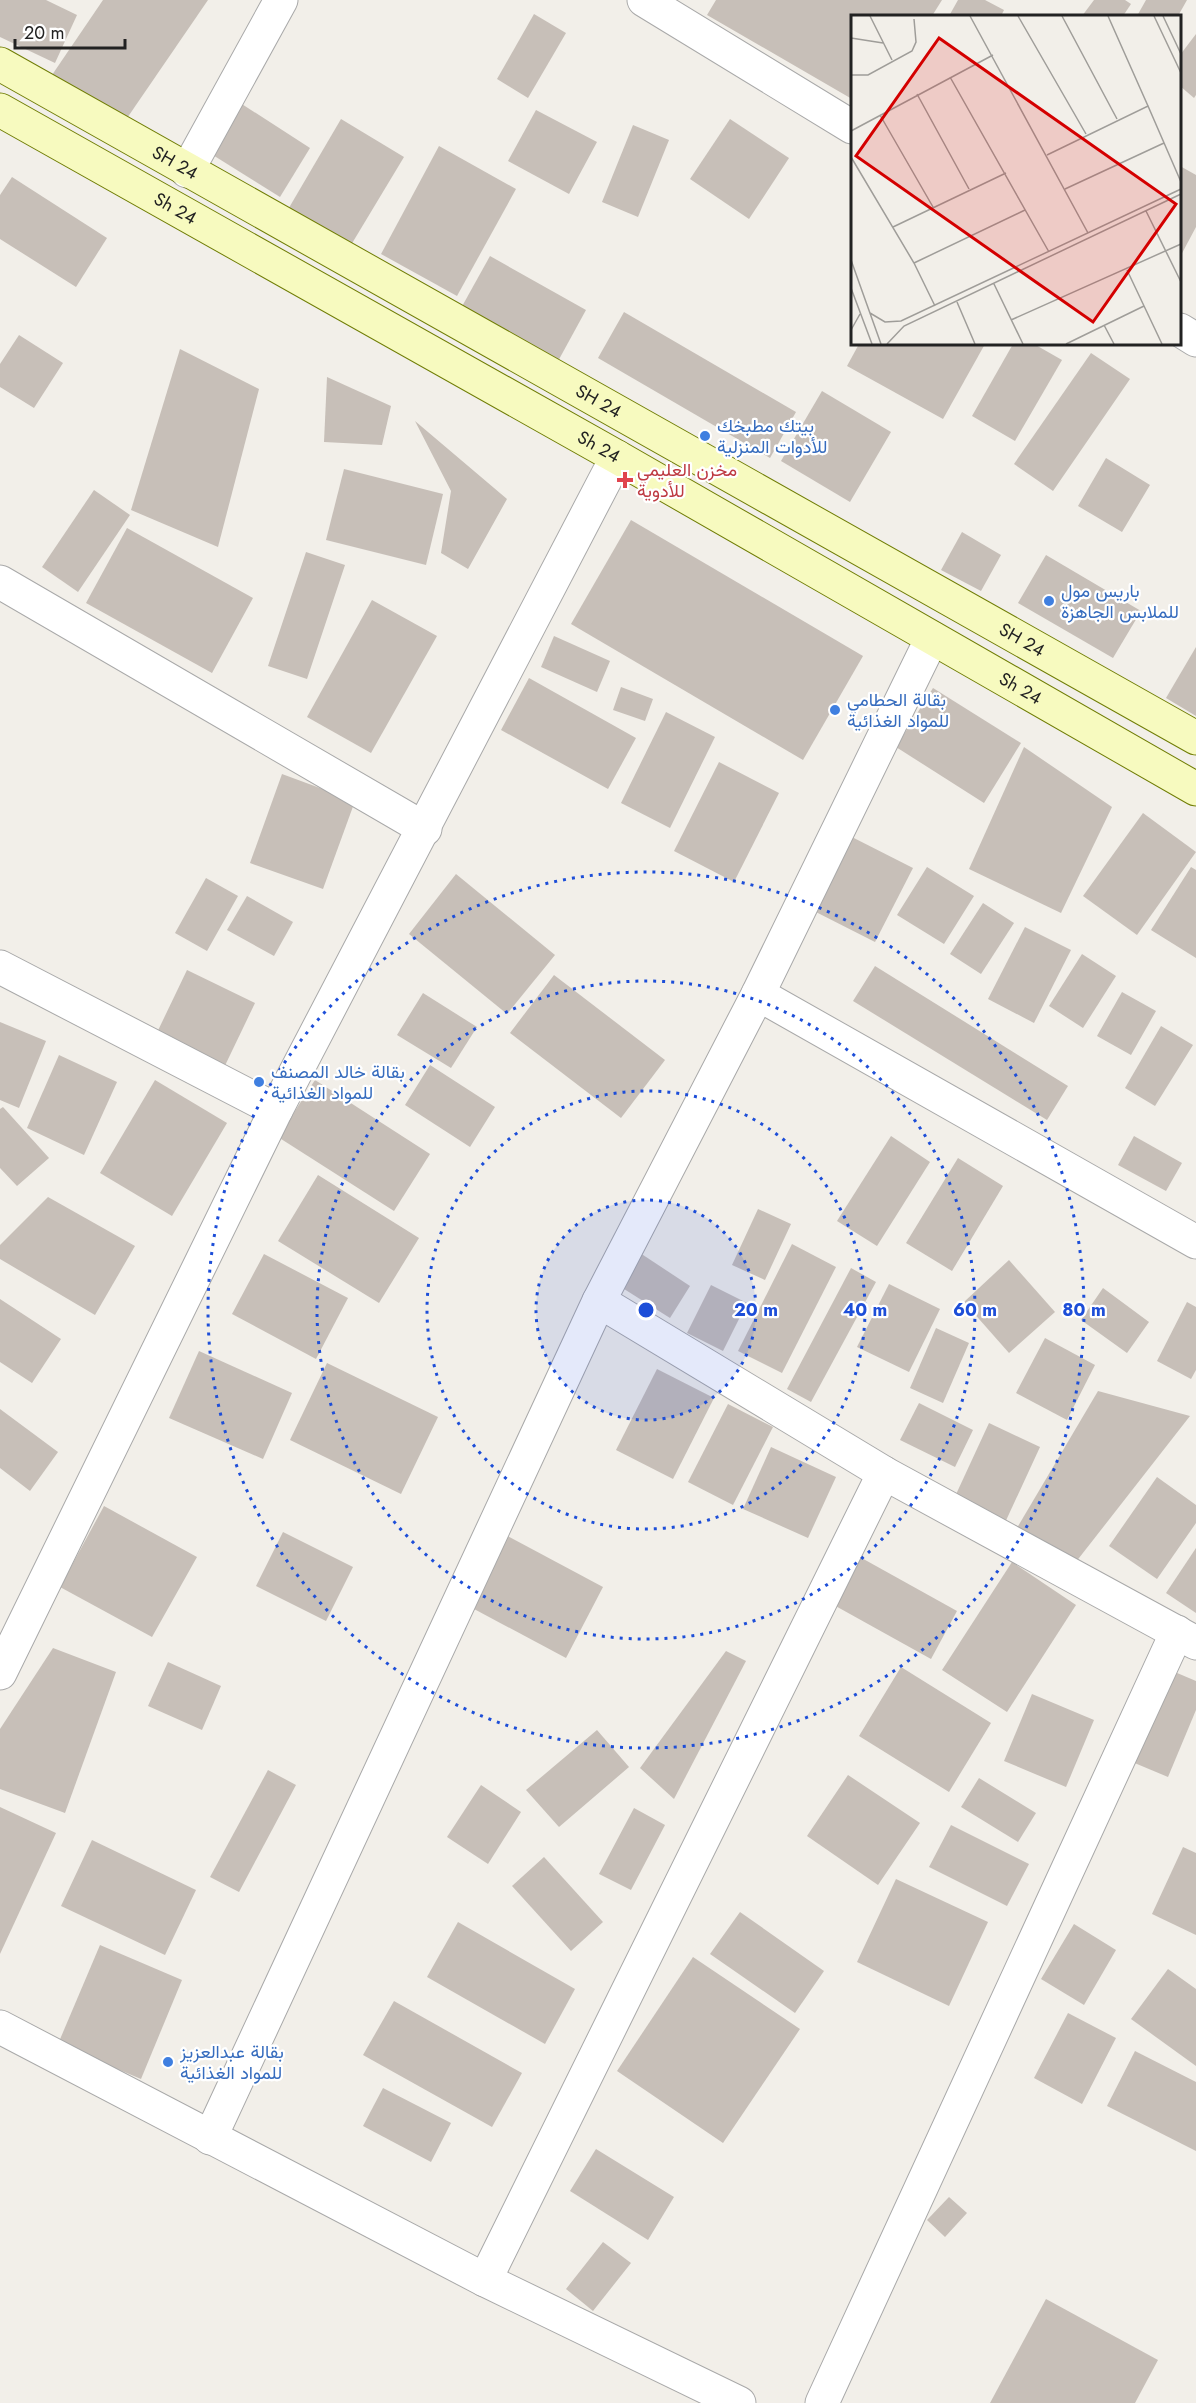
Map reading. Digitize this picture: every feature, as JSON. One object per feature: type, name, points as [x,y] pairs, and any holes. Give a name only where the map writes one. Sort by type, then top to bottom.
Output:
[{"type":"street","points":[[187,171],[281,0]]},
{"type":"street","points":[[644,0],[689,11],[851,126]]},
{"type":"street","name":"SH 24","points":[[0,64],[1196,738]]},
{"type":"street","name":"Sh 24","points":[[0,110],[617,457],[1196,789]]},
{"type":"street","points":[[1181,331],[1196,340]]},
{"type":"street","points":[[0,1673],[276,1110],[425,829],[617,457]]},
{"type":"street","points":[[0,582],[425,829]]},
{"type":"street","points":[[210,2138],[599,1301],[758,994],[932,638]]},
{"type":"street","points":[[0,967],[276,1110]]},
{"type":"street","points":[[758,994],[1196,1242]]},
{"type":"street","points":[[599,1301],[884,1473],[1187,1637],[822,2403]]},
{"type":"street","points":[[485,2280],[884,1473]]},
{"type":"street","points":[[0,2027],[485,2280],[739,2403]]},
{"type":"building","points":[[0,0],[46,0],[77,15],[55,63],[0,37]]},
{"type":"building","points":[[103,0],[208,0],[123,124],[52,75]]},
{"type":"building","points":[[716,0],[942,0],[933,15],[851,15],[851,98],[707,15]]},
{"type":"building","points":[[958,0],[985,0],[1004,10],[1002,15],[950,15]]},
{"type":"building","points":[[1094,0],[1125,0],[1131,4],[1124,15],[1083,15]]},
{"type":"building","points":[[1146,0],[1187,0],[1179,15],[1138,15]]},
{"type":"building","points":[[534,14],[566,33],[528,98],[497,79]]},
{"type":"building","points":[[1196,34],[1196,95],[1194,98],[1181,87],[1181,54]]},
{"type":"building","points":[[231,97],[310,148],[280,197],[200,147]]},
{"type":"building","points":[[536,110],[597,142],[569,194],[508,161]]},
{"type":"building","points":[[341,119],[404,157],[345,255],[283,218]]},
{"type":"building","points":[[730,119],[789,158],[749,219],[690,179]]},
{"type":"building","points":[[633,125],[669,140],[638,217],[602,202]]},
{"type":"building","points":[[439,146],[516,189],[457,296],[381,254]]},
{"type":"building","points":[[1181,167],[1196,175],[1196,227],[1181,255]]},
{"type":"building","points":[[12,177],[107,238],[76,287],[0,239],[0,195]]},
{"type":"building","points":[[490,256],[586,310],[557,363],[460,310]]},
{"type":"building","points":[[624,312],[796,412],[770,458],[598,358]]},
{"type":"building","points":[[19,335],[63,363],[34,408],[0,387],[0,364]]},
{"type":"building","points":[[858,345],[984,345],[943,419],[847,366]]},
{"type":"building","points":[[1012,345],[1036,345],[1062,360],[1015,441],[972,416]]},
{"type":"building","points":[[180,349],[259,389],[218,547],[131,510]]},
{"type":"building","points":[[1091,353],[1130,379],[1053,491],[1014,464]]},
{"type":"building","points":[[327,377],[391,406],[382,445],[324,442]]},
{"type":"building","points":[[822,391],[891,432],[850,502],[781,461]]},
{"type":"building","points":[[415,421],[507,499],[468,569],[441,553],[451,491]]},
{"type":"building","points":[[1106,458],[1150,485],[1122,532],[1078,506]]},
{"type":"building","points":[[344,469],[443,494],[426,565],[326,540]]},
{"type":"building","points":[[94,490],[130,515],[78,592],[42,567]]},
{"type":"building","points":[[631,520],[863,656],[803,760],[571,624]]},
{"type":"building","points":[[127,528],[253,598],[212,673],[86,603]]},
{"type":"building","points":[[962,532],[1001,555],[981,591],[941,570]]},
{"type":"building","points":[[306,552],[345,565],[307,679],[268,666]]},
{"type":"building","points":[[1046,555],[1141,611],[1113,658],[1018,603]]},
{"type":"building","points":[[372,600],[437,636],[371,753],[307,717]]},
{"type":"building","points":[[554,636],[610,661],[597,692],[541,667]]},
{"type":"building","points":[[1196,647],[1196,716],[1166,698]]},
{"type":"building","points":[[529,678],[636,738],[608,789],[501,730]]},
{"type":"building","points":[[621,687],[653,699],[645,721],[613,710]]},
{"type":"building","points":[[933,688],[1021,743],[984,803],[896,747]]},
{"type":"building","points":[[666,712],[715,737],[670,828],[621,803]]},
{"type":"building","points":[[1024,747],[1112,807],[1061,913],[969,869]]},
{"type":"building","points":[[719,762],[779,793],[734,882],[674,851]]},
{"type":"building","points":[[282,774],[355,801],[323,889],[250,863]]},
{"type":"building","points":[[1143,813],[1196,852],[1137,935],[1083,896]]},
{"type":"building","points":[[844,833],[913,868],[875,942],[806,907]]},
{"type":"building","points":[[927,867],[974,896],[944,944],[897,915]]},
{"type":"building","points":[[1191,867],[1196,870],[1196,958],[1151,930]]},
{"type":"building","points":[[456,874],[555,955],[507,1014],[409,934]]},
{"type":"building","points":[[206,878],[238,896],[207,951],[175,933]]},
{"type":"building","points":[[247,896],[293,922],[274,956],[227,930]]},
{"type":"building","points":[[983,903],[1014,923],[981,974],[950,954]]},
{"type":"building","points":[[1025,927],[1071,950],[1034,1023],[988,999]]},
{"type":"building","points":[[1082,954],[1116,976],[1083,1028],[1049,1006]]},
{"type":"building","points":[[875,966],[1068,1086],[1047,1120],[853,1001]]},
{"type":"building","points":[[187,970],[255,1003],[220,1076],[152,1043]]},
{"type":"building","points":[[554,975],[665,1060],[621,1118],[510,1033]]},
{"type":"building","points":[[1122,992],[1156,1011],[1131,1055],[1097,1036]]},
{"type":"building","points":[[423,993],[477,1027],[451,1068],[397,1035]]},
{"type":"building","points":[[0,1022],[46,1041],[19,1108],[0,1100]]},
{"type":"building","points":[[1161,1026],[1193,1045],[1155,1106],[1125,1088]]},
{"type":"building","points":[[59,1055],[117,1082],[84,1155],[27,1128]]},
{"type":"building","points":[[430,1065],[495,1107],[470,1147],[405,1105]]},
{"type":"building","points":[[155,1080],[227,1123],[172,1216],[100,1173]]},
{"type":"building","points":[[315,1080],[430,1154],[394,1211],[278,1137]]},
{"type":"building","points":[[3,1107],[49,1158],[17,1186],[0,1168],[0,1109]]},
{"type":"building","points":[[891,1136],[930,1162],[877,1246],[837,1221]]},
{"type":"building","points":[[1134,1136],[1182,1163],[1166,1191],[1118,1165]]},
{"type":"building","points":[[958,1158],[1003,1186],[952,1271],[906,1243]]},
{"type":"building","points":[[318,1175],[419,1238],[379,1303],[278,1241]]},
{"type":"building","points":[[48,1197],[135,1246],[95,1315],[0,1259],[0,1245]]},
{"type":"building","points":[[758,1209],[791,1224],[765,1280],[732,1265]]},
{"type":"building","points":[[792,1244],[836,1267],[782,1373],[738,1351]]},
{"type":"building","points":[[634,1249],[690,1286],[670,1318],[613,1282]]},
{"type":"building","points":[[264,1254],[348,1298],[316,1359],[232,1314]]},
{"type":"building","points":[[1009,1260],[1055,1312],[1009,1353],[964,1302]]},
{"type":"building","points":[[851,1268],[876,1282],[811,1402],[787,1389]]},
{"type":"building","points":[[889,1284],[940,1309],[909,1372],[857,1347]]},
{"type":"building","points":[[711,1285],[747,1303],[723,1351],[687,1333]]},
{"type":"building","points":[[1103,1288],[1149,1322],[1127,1353],[1081,1320]]},
{"type":"building","points":[[0,1299],[61,1339],[32,1383],[0,1362]]},
{"type":"building","points":[[1187,1302],[1196,1307],[1196,1370],[1191,1379],[1157,1361]]},
{"type":"building","points":[[936,1328],[969,1343],[943,1403],[910,1388]]},
{"type":"building","points":[[1045,1338],[1095,1365],[1067,1420],[1016,1393]]},
{"type":"building","points":[[199,1351],[292,1393],[263,1459],[169,1418]]},
{"type":"building","points":[[327,1363],[438,1417],[401,1494],[290,1440]]},
{"type":"building","points":[[657,1369],[714,1398],[673,1479],[616,1450]]},
{"type":"building","points":[[1098,1391],[1190,1416],[1072,1567],[1014,1533]]},
{"type":"building","points":[[919,1403],[973,1430],[955,1467],[900,1440]]},
{"type":"building","points":[[728,1404],[773,1427],[733,1505],[688,1482]]},
{"type":"building","points":[[0,1409],[58,1452],[30,1491],[0,1468]]},
{"type":"building","points":[[989,1423],[1040,1447],[1003,1527],[952,1503]]},
{"type":"building","points":[[771,1447],[836,1477],[808,1538],[743,1509]]},
{"type":"building","points":[[1157,1477],[1196,1505],[1196,1523],[1157,1579],[1109,1546]]},
{"type":"building","points":[[104,1506],[197,1557],[152,1637],[60,1587]]},
{"type":"building","points":[[498,1531],[603,1587],[566,1658],[461,1602]]},
{"type":"building","points":[[283,1532],[353,1567],[326,1621],[256,1586]]},
{"type":"building","points":[[1196,1548],[1196,1613],[1166,1593]]},
{"type":"building","points":[[858,1556],[957,1611],[931,1659],[832,1604]]},
{"type":"building","points":[[1012,1562],[1076,1605],[1007,1712],[942,1670]]},
{"type":"building","points":[[53,1648],[116,1672],[65,1813],[0,1789],[0,1729]]},
{"type":"building","points":[[726,1651],[746,1661],[674,1799],[640,1768]]},
{"type":"building","points":[[168,1662],[221,1686],[202,1730],[148,1706]]},
{"type":"building","points":[[901,1667],[991,1723],[949,1792],[859,1736]]},
{"type":"building","points":[[1163,1667],[1196,1681],[1196,1710],[1168,1777],[1125,1759]]},
{"type":"building","points":[[1032,1694],[1094,1720],[1066,1787],[1004,1761]]},
{"type":"building","points":[[597,1730],[629,1767],[559,1827],[526,1790]]},
{"type":"building","points":[[268,1770],[296,1785],[239,1892],[210,1877]]},
{"type":"building","points":[[848,1775],[920,1823],[878,1885],[807,1836]]},
{"type":"building","points":[[979,1778],[1036,1813],[1018,1842],[961,1807]]},
{"type":"building","points":[[481,1785],[521,1812],[488,1864],[447,1837]]},
{"type":"building","points":[[0,1807],[56,1833],[0,1954]]},
{"type":"building","points":[[634,1808],[665,1825],[631,1890],[599,1874]]},
{"type":"building","points":[[951,1825],[1029,1864],[1007,1906],[929,1867]]},
{"type":"building","points":[[92,1840],[196,1890],[165,1955],[61,1906]]},
{"type":"building","points":[[1183,1847],[1196,1853],[1196,1935],[1152,1914]]},
{"type":"building","points":[[544,1857],[603,1922],[571,1951],[512,1886]]},
{"type":"building","points":[[896,1879],[988,1922],[949,2006],[857,1962]]},
{"type":"building","points":[[740,1912],[824,1971],[795,2013],[710,1954]]},
{"type":"building","points":[[458,1922],[575,1989],[545,2044],[427,1977]]},
{"type":"building","points":[[1074,1924],[1116,1950],[1084,2005],[1041,1979]]},
{"type":"building","points":[[100,1945],[182,1980],[141,2079],[58,2044]]},
{"type":"building","points":[[693,1957],[800,2029],[723,2143],[617,2071]]},
{"type":"building","points":[[1168,1969],[1196,1989],[1196,2066],[1131,2019]]},
{"type":"building","points":[[394,2001],[522,2073],[492,2127],[363,2055]]},
{"type":"building","points":[[1068,2013],[1116,2038],[1082,2104],[1034,2078]]},
{"type":"building","points":[[1135,2051],[1196,2082],[1196,2151],[1107,2106]]},
{"type":"building","points":[[383,2088],[451,2123],[431,2162],[363,2126]]},
{"type":"building","points":[[596,2149],[674,2197],[648,2240],[570,2191]]},
{"type":"building","points":[[949,2197],[967,2213],[945,2237],[927,2220]]},
{"type":"building","points":[[603,2242],[631,2263],[593,2311],[566,2289]]},
{"type":"building","points":[[1046,2299],[1158,2360],[1135,2403],[990,2403]]},
{"type":"place","name":"بيتك مطبخك للأدوات المنزلية","points":[[705,436]]},
{"type":"place","name":"مخزن العليمي للأدوية","points":[[625,480]]},
{"type":"place","name":"باريس مول للملابس الجاهزة","points":[[1049,601]]},
{"type":"place","name":"بقالة الحطامي للمواد الغذائية","points":[[835,710]]},
{"type":"place","name":"بقالة خالد المصنف للمواد الغذائية","points":[[259,1082]]},
{"type":"place","name":"بقالة عبدالعزيز للمواد الغذائية","points":[[168,2062]]}]
